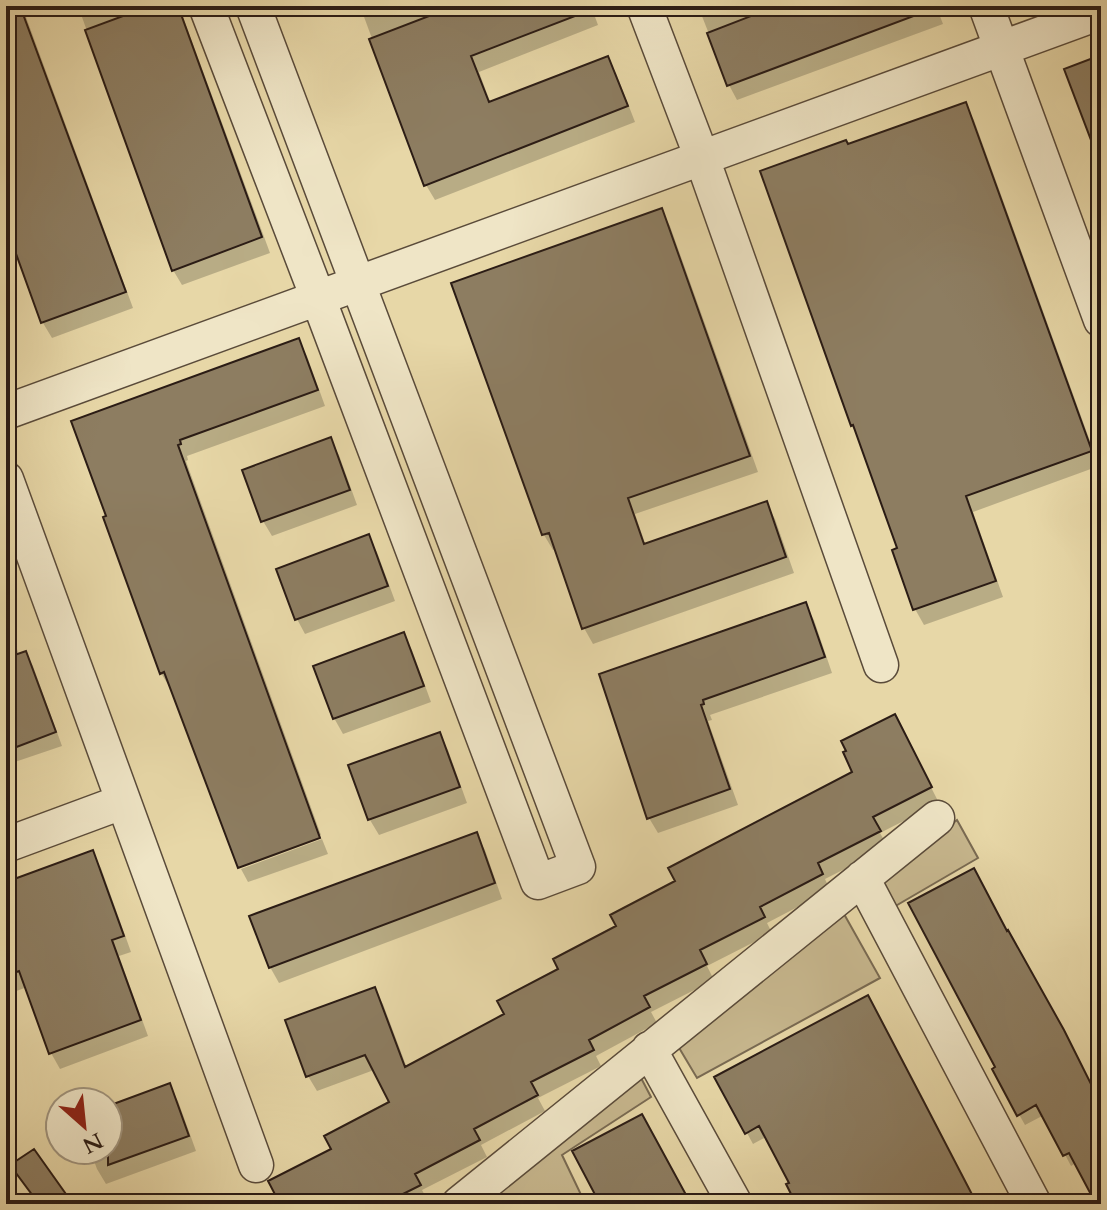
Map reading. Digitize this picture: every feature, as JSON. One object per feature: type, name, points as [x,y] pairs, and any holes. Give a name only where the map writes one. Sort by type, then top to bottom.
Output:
[{"type":"street","points":[[206,6],[538,882],[578,867],[253,6]]},
{"type":"street","points":[[644,6],[702,158],[881,665]]},
{"type":"street","points":[[986,6],[1101,320]]},
{"type":"street","points":[[6,412],[1101,12]]},
{"type":"street","points":[[6,479],[256,1165]]},
{"type":"street","points":[[6,845],[122,802]]},
{"type":"street","points":[[459,1204],[937,818]]},
{"type":"street","points":[[862,878],[1034,1204]]},
{"type":"street","points":[[649,1049],[735,1204]]},
{"type":"shaded area","points":[[957,820],[978,858],[892,908],[874,886]]},
{"type":"shaded area","points":[[844,914],[880,978],[697,1078],[675,1041]]},
{"type":"shaded area","points":[[640,1076],[651,1097],[562,1155],[585,1203],[486,1204]]},
{"type":"building","points":[[6,6],[20,6],[126,292],[41,323],[6,226]]},
{"type":"building","points":[[150,6],[178,6],[262,237],[172,271],[85,30]]},
{"type":"building","points":[[455,6],[595,6],[471,56],[489,102],[608,56],[628,106],[424,186],[369,39]]},
{"type":"building","points":[[777,6],[935,8],[727,86],[707,33]]},
{"type":"building","points":[[1101,55],[1101,160],[1099,161],[1064,69]]},
{"type":"building","points":[[966,102],[1092,451],[966,496],[996,581],[913,610],[892,550],[897,548],[760,171]]},
{"type":"building","points":[[662,208],[750,456],[628,498],[644,544],[767,501],[786,557],[582,629],[549,533],[542,535],[451,283]]},
{"type":"building","points":[[299,338],[318,390],[180,440],[181,444],[178,445],[320,838],[238,868],[164,672],[160,674],[71,421]]},
{"type":"building","points":[[331,437],[350,490],[261,522],[242,470]]},
{"type":"building","points":[[369,534],[388,586],[295,620],[276,569]]},
{"type":"building","points":[[806,602],[825,657],[703,700],[704,704],[701,705],[730,789],[647,819],[599,674]]},
{"type":"building","points":[[404,632],[424,686],[333,719],[313,666]]},
{"type":"building","points":[[26,651],[56,732],[6,751],[6,658]]},
{"type":"building","points":[[895,714],[932,787],[873,817],[881,831],[818,863],[823,874],[760,907],[765,917],[700,950],[707,964],[644,996],[650,1007],[589,1040],[594,1050],[531,1082],[538,1095],[474,1129],[480,1140],[415,1174],[421,1185],[383,1204],[280,1204],[268,1181],[331,1149],[324,1136],[389,1102],[365,1055],[306,1077],[285,1020],[375,987],[405,1067],[504,1014],[497,1001],[558,969],[553,959],[616,926],[610,915],[675,881],[668,868],[852,772],[841,741]]},
{"type":"building","points":[[440,732],[460,787],[368,820],[348,765]]},
{"type":"building","points":[[477,832],[495,883],[269,968],[249,916]]},
{"type":"building","points":[[93,850],[124,936],[112,940],[141,1020],[49,1054],[19,971],[6,976],[6,882]]},
{"type":"building","points":[[974,868],[1064,1030],[1101,1104],[1101,1204],[1096,1204],[1069,1153],[1063,1156],[1036,1105],[1017,1116],[992,1069],[995,1067],[908,903]]},
{"type":"building","points":[[868,995],[977,1204],[796,1204],[786,1184],[789,1183],[759,1126],[745,1134],[714,1077]]},
{"type":"building","points":[[170,1083],[189,1136],[124,1159],[124,1100]]},
{"type":"building","points":[[642,1114],[691,1204],[600,1204],[572,1151]]},
{"type":"building","points":[[34,1149],[73,1204],[39,1204],[10,1165]]}]
